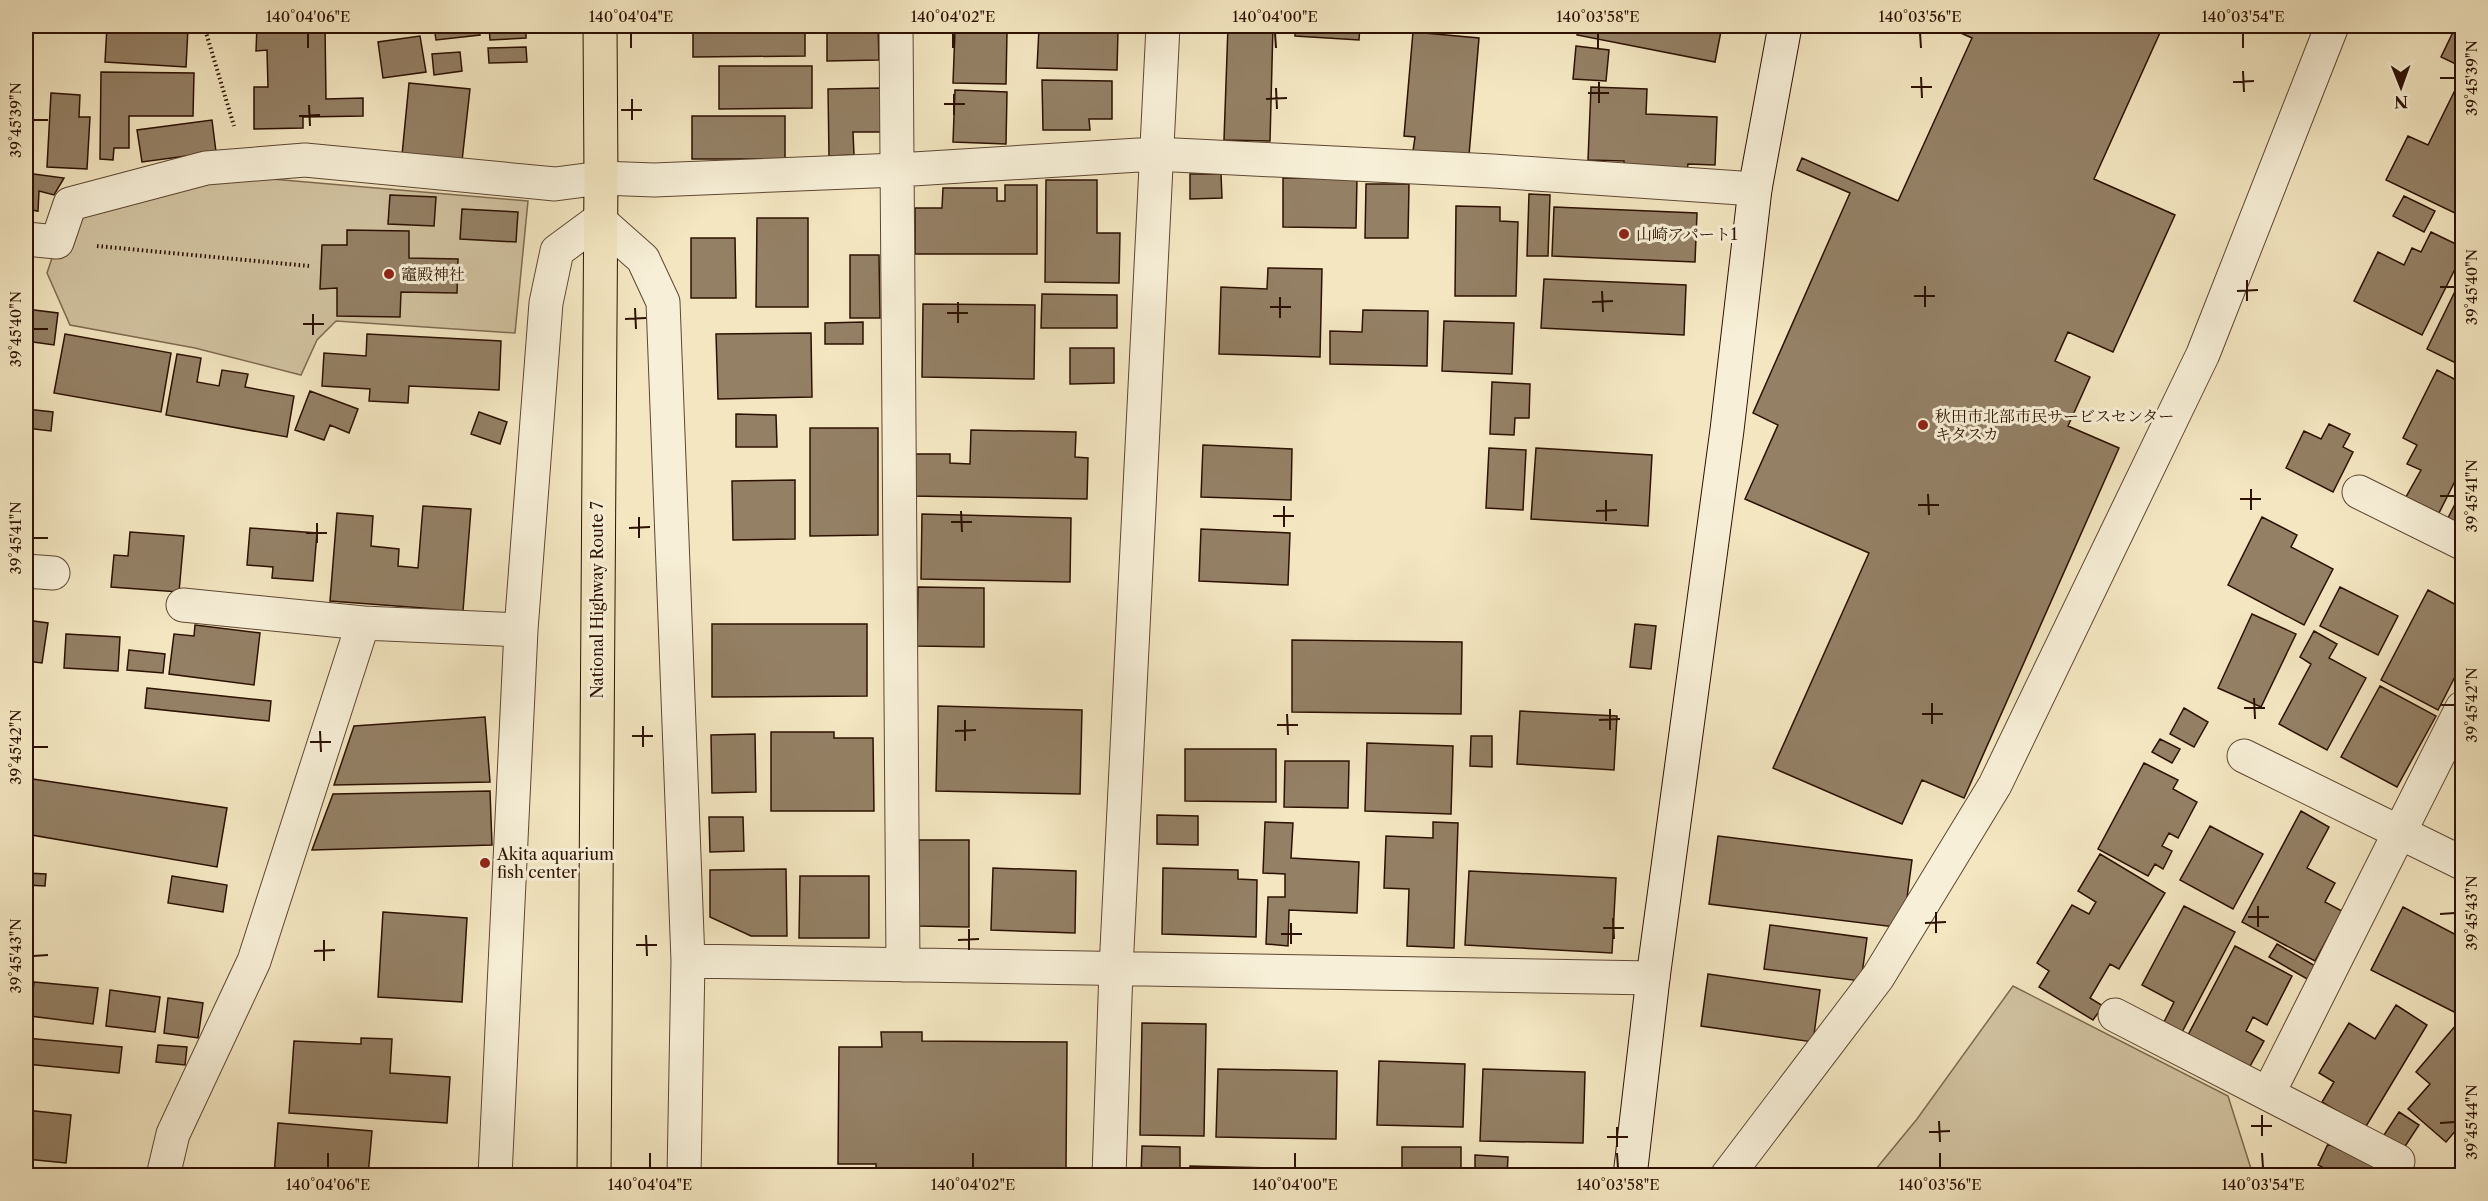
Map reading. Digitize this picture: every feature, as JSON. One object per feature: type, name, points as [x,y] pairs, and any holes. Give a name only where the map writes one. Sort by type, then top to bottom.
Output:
[{"type":"highway","name":"National Highway Route 7","points":[[594,1176],[600,26]]},
{"type":"street","points":[[896,26],[903,965]]},
{"type":"street","points":[[1109,1176],[1116,969],[1163,26]]},
{"type":"street","points":[[1630,1176],[1653,978],[1727,429],[1755,189],[1785,26]]},
{"type":"street","points":[[1727,1176],[1878,977],[1995,785],[2203,354],[2332,26]]},
{"type":"street","points":[[41,241],[70,204],[206,168],[305,160],[555,184],[601,178],[654,180],[897,170],[1155,154],[1493,171],[1755,189]]},
{"type":"street","points":[[495,1176],[521,630],[546,303],[557,251],[600,220],[643,259],[663,302],[688,961],[684,1176]]},
{"type":"street","points":[[2359,492],[2463,543]]},
{"type":"street","points":[[183,605],[363,622],[521,630]]},
{"type":"street","points":[[162,1176],[173,1134],[254,961],[363,622]]},
{"type":"street","points":[[2270,1092],[2463,708]]},
{"type":"street","points":[[2244,756],[2463,862]]},
{"type":"street","points":[[688,961],[1653,978]]},
{"type":"street","points":[[2115,1015],[2270,1092],[2398,1161]]},
{"type":"path","points":[[204,26],[245,164]]},
{"type":"path","points":[[41,241],[309,266]]},
{"type":"shaded area","points":[[189,172],[528,201],[515,333],[336,321],[317,340],[301,375],[195,348],[70,325],[47,273],[70,204]]},
{"type":"shaded area","points":[[2013,986],[2228,1096],[2253,1175],[1871,1175],[1917,1119]]},
{"type":"building","points":[[107,26],[188,28],[186,67],[105,62]]},
{"type":"building","points":[[257,26],[325,26],[326,99],[363,98],[363,116],[303,117],[303,128],[254,129],[254,87],[268,87],[267,50],[256,51]]},
{"type":"building","points":[[434,26],[478,26],[480,35],[436,40]]},
{"type":"building","points":[[489,26],[526,26],[526,38],[490,40]]},
{"type":"building","points":[[693,26],[805,26],[805,56],[693,57]]},
{"type":"building","points":[[878,26],[879,60],[827,61],[827,27]]},
{"type":"building","points":[[1228,26],[1273,26],[1270,141],[1224,140]]},
{"type":"building","points":[[1295,26],[1360,26],[1359,40],[1295,36]]},
{"type":"building","points":[[1579,26],[1722,26],[1715,62],[1577,35]]},
{"type":"building","name":"秋田市北部市民サービスセンター キタスカ","points":[[1945,26],[2163,26],[2094,179],[2175,215],[2113,352],[2068,332],[2055,361],[2090,377],[2068,426],[2119,448],[1964,798],[1922,780],[1902,824],[1773,768],[1869,553],[1745,499],[1778,425],[1753,413],[1850,193],[1797,170],[1802,158],[1898,201],[1972,38]]},
{"type":"building","points":[[2456,26],[2462,26],[2462,67],[2441,57]]},
{"type":"building","points":[[1039,28],[1118,30],[1117,70],[1037,68]]},
{"type":"building","points":[[955,31],[1007,32],[1006,84],[953,83]]},
{"type":"building","points":[[1413,32],[1479,38],[1469,155],[1413,151],[1415,137],[1404,136]]},
{"type":"building","points":[[420,36],[426,72],[383,78],[378,42]]},
{"type":"building","points":[[1576,46],[1609,50],[1606,81],[1573,79]]},
{"type":"building","points":[[526,47],[527,62],[489,63],[488,48]]},
{"type":"building","points":[[460,52],[462,71],[434,75],[432,54]]},
{"type":"building","points":[[719,66],[812,66],[812,108],[719,109]]},
{"type":"building","points":[[101,72],[194,73],[193,116],[129,116],[129,148],[114,148],[113,160],[100,159]]},
{"type":"building","points":[[1042,80],[1112,81],[1112,119],[1089,119],[1090,130],[1043,130]]},
{"type":"building","points":[[2460,80],[2462,81],[2462,208],[2459,215],[2386,180],[2408,136],[2428,145]]},
{"type":"building","points":[[409,83],[470,89],[462,161],[402,155]]},
{"type":"building","points":[[1591,87],[1647,89],[1646,114],[1717,117],[1715,165],[1688,164],[1687,171],[1624,168],[1624,161],[1588,160]]},
{"type":"building","points":[[881,88],[881,132],[853,132],[854,155],[829,156],[828,89]]},
{"type":"building","points":[[955,90],[1007,92],[1006,144],[953,142]]},
{"type":"building","points":[[51,93],[80,95],[79,117],[90,117],[87,169],[47,167]]},
{"type":"building","points":[[692,116],[785,116],[785,159],[692,159]]},
{"type":"building","points":[[212,120],[216,152],[142,162],[137,130]]},
{"type":"building","points":[[26,173],[64,178],[54,195],[39,191],[38,211],[26,209]]},
{"type":"building","points":[[1190,174],[1221,174],[1222,198],[1190,199]]},
{"type":"building","points":[[1283,178],[1357,178],[1356,228],[1283,227]]},
{"type":"building","points":[[1046,180],[1097,180],[1097,233],[1120,233],[1119,283],[1045,282]]},
{"type":"building","points":[[1366,184],[1409,184],[1408,238],[1365,238]]},
{"type":"building","points":[[1005,185],[1037,185],[1037,254],[915,254],[915,208],[942,208],[943,188],[997,188],[997,201],[1005,201]]},
{"type":"building","points":[[1529,194],[1550,195],[1548,256],[1527,256]]},
{"type":"building","points":[[390,195],[436,197],[434,226],[388,224]]},
{"type":"building","points":[[2404,196],[2435,211],[2424,232],[2393,216]]},
{"type":"building","points":[[1456,206],[1500,207],[1500,221],[1518,222],[1516,296],[1455,296]]},
{"type":"building","name":"山崎アパート1","points":[[1554,207],[1697,213],[1695,262],[1552,256]]},
{"type":"building","points":[[462,209],[518,212],[516,242],[460,239]]},
{"type":"building","points":[[757,218],[808,218],[808,307],[756,307]]},
{"type":"building","name":"竈殿神社","points":[[347,230],[409,231],[409,258],[458,259],[457,293],[401,292],[400,317],[337,316],[337,288],[320,289],[322,245],[347,245]]},
{"type":"building","points":[[2431,232],[2462,247],[2462,255],[2422,335],[2354,301],[2378,252],[2404,265],[2412,248],[2421,252]]},
{"type":"building","points":[[691,238],[735,238],[736,298],[691,298]]},
{"type":"building","points":[[850,255],[879,255],[880,318],[850,318]]},
{"type":"building","points":[[1268,268],[1322,269],[1320,357],[1219,354],[1221,287],[1267,289]]},
{"type":"building","points":[[2462,277],[2462,366],[2427,349]]},
{"type":"building","points":[[1544,279],[1686,285],[1684,335],[1541,328]]},
{"type":"building","points":[[1042,294],[1117,295],[1117,328],[1041,328]]},
{"type":"building","points":[[923,304],[1035,305],[1034,379],[922,377]]},
{"type":"building","points":[[26,309],[58,313],[54,345],[26,341]]},
{"type":"building","points":[[1363,310],[1428,311],[1427,366],[1330,364],[1330,331],[1362,332]]},
{"type":"building","points":[[1444,321],[1514,323],[1512,374],[1442,371]]},
{"type":"building","points":[[863,322],[863,344],[825,344],[825,323]]},
{"type":"building","points":[[811,333],[812,397],[718,399],[716,334]]},
{"type":"building","points":[[65,334],[171,353],[161,412],[54,393]]},
{"type":"building","points":[[367,334],[501,341],[499,390],[409,386],[408,403],[369,401],[370,389],[322,386],[324,353],[366,356]]},
{"type":"building","points":[[1070,348],[1114,348],[1114,383],[1070,384]]},
{"type":"building","points":[[177,354],[201,358],[197,382],[219,386],[222,370],[248,374],[245,387],[294,396],[287,437],[166,415]]},
{"type":"building","points":[[2437,370],[2462,383],[2462,467],[2439,513],[2406,497],[2421,470],[2407,464],[2417,445],[2403,438]]},
{"type":"building","points":[[1492,382],[1530,384],[1529,418],[1515,418],[1514,435],[1490,434]]},
{"type":"building","points":[[310,391],[358,409],[349,433],[330,425],[324,440],[295,430]]},
{"type":"building","points":[[26,409],[53,412],[51,431],[26,428]]},
{"type":"building","points":[[479,412],[507,422],[500,444],[471,434]]},
{"type":"building","points":[[736,414],[776,415],[777,447],[736,447]]},
{"type":"building","points":[[2329,424],[2350,434],[2343,447],[2353,452],[2333,492],[2286,468],[2304,431],[2321,439]]},
{"type":"building","points":[[810,428],[878,428],[878,535],[810,536]]},
{"type":"building","points":[[971,430],[1076,432],[1075,457],[1088,458],[1087,499],[911,496],[911,454],[950,454],[950,463],[970,464]]},
{"type":"building","points":[[1203,445],[1292,449],[1291,500],[1201,497]]},
{"type":"building","points":[[1489,448],[1526,450],[1523,510],[1486,508]]},
{"type":"building","points":[[1536,448],[1652,455],[1648,526],[1531,519]]},
{"type":"building","points":[[795,480],[795,539],[733,540],[732,481]]},
{"type":"building","points":[[2462,490],[2462,525],[2448,518]]},
{"type":"building","points":[[423,506],[471,509],[463,611],[330,601],[337,513],[373,516],[371,546],[399,549],[398,566],[418,568]]},
{"type":"building","points":[[922,514],[1071,518],[1070,582],[921,579]]},
{"type":"building","points":[[2262,517],[2297,535],[2291,547],[2333,569],[2304,625],[2228,585]]},
{"type":"building","points":[[250,528],[317,533],[313,581],[272,578],[273,567],[247,565]]},
{"type":"building","points":[[1201,529],[1290,533],[1288,585],[1199,581]]},
{"type":"building","points":[[130,532],[184,536],[179,592],[111,587],[114,555],[128,556]]},
{"type":"building","points":[[918,587],[984,588],[984,647],[917,646]]},
{"type":"building","points":[[2340,587],[2398,616],[2378,655],[2320,626]]},
{"type":"building","points":[[2428,590],[2462,608],[2462,663],[2438,710],[2381,680]]},
{"type":"building","points":[[2252,614],[2296,634],[2261,707],[2218,688]]},
{"type":"building","points":[[26,620],[48,623],[42,663],[26,661]]},
{"type":"building","points":[[712,624],[867,624],[867,696],[712,697]]},
{"type":"building","points":[[1635,624],[1656,626],[1651,669],[1630,667]]},
{"type":"building","points":[[195,625],[260,633],[254,685],[169,674],[174,634],[194,636]]},
{"type":"building","points":[[2314,631],[2337,644],[2329,658],[2366,678],[2327,750],[2279,724],[2311,664],[2300,657]]},
{"type":"building","points":[[66,634],[120,637],[118,671],[64,668]]},
{"type":"building","points":[[1292,640],[1462,642],[1461,714],[1292,712]]},
{"type":"building","points":[[129,650],[165,654],[163,673],[127,670]]},
{"type":"building","points":[[2380,686],[2436,716],[2397,787],[2341,757]]},
{"type":"building","points":[[147,688],[271,701],[269,721],[145,708]]},
{"type":"building","points":[[938,706],[1082,710],[1080,794],[936,791]]},
{"type":"building","points":[[2184,708],[2208,722],[2194,747],[2170,734]]},
{"type":"building","points":[[1520,711],[1617,716],[1614,770],[1517,764]]},
{"type":"building","points":[[485,717],[490,782],[334,785],[354,726]]},
{"type":"building","points":[[771,732],[834,732],[834,738],[873,738],[874,811],[771,811]]},
{"type":"building","points":[[755,734],[756,792],[712,793],[711,735]]},
{"type":"building","points":[[1471,736],[1492,736],[1492,767],[1470,766]]},
{"type":"building","points":[[2160,739],[2180,749],[2172,763],[2152,752]]},
{"type":"building","points":[[1367,743],[1453,746],[1451,814],[1365,811]]},
{"type":"building","points":[[1185,749],[1276,749],[1276,802],[1185,801]]},
{"type":"building","points":[[1285,761],[1349,761],[1348,808],[1284,807]]},
{"type":"building","points":[[2144,763],[2178,780],[2173,789],[2197,802],[2178,838],[2169,833],[2162,846],[2172,851],[2163,869],[2155,864],[2148,876],[2098,849]]},
{"type":"building","points":[[26,778],[227,808],[217,867],[26,834]]},
{"type":"building","points":[[490,791],[492,845],[312,850],[333,794]]},
{"type":"building","points":[[2301,811],[2329,827],[2307,868],[2335,883],[2325,902],[2342,911],[2315,961],[2242,922]]},
{"type":"building","points":[[1157,815],[1198,816],[1198,845],[1157,844]]},
{"type":"building","points":[[709,817],[743,817],[744,851],[710,852]]},
{"type":"building","points":[[1265,822],[1293,823],[1291,858],[1359,862],[1357,913],[1289,910],[1288,946],[1266,944],[1268,897],[1285,897],[1285,874],[1263,873]]},
{"type":"building","points":[[1433,822],[1458,823],[1454,948],[1407,946],[1409,889],[1384,888],[1386,836],[1433,838]]},
{"type":"building","points":[[2210,826],[2263,854],[2233,909],[2180,880]]},
{"type":"building","points":[[1718,836],[1912,860],[1903,928],[1709,904]]},
{"type":"building","points":[[919,840],[969,840],[969,927],[919,926]]},
{"type":"building","points":[[2100,854],[2165,893],[2119,969],[2110,964],[2090,998],[2103,1006],[2093,1020],[2039,987],[2049,971],[2037,963],[2072,905],[2089,914],[2096,902],[2078,891]]},
{"type":"building","points":[[993,868],[1076,871],[1075,933],[991,930]]},
{"type":"building","points":[[1163,868],[1238,870],[1238,879],[1257,880],[1256,937],[1162,934]]},
{"type":"building","points":[[786,869],[787,936],[751,936],[710,917],[710,870]]},
{"type":"building","points":[[1469,871],[1616,878],[1612,953],[1465,945]]},
{"type":"building","points":[[26,873],[46,874],[45,886],[26,885]]},
{"type":"building","points":[[172,876],[227,885],[223,912],[168,903]]},
{"type":"building","points":[[800,876],[869,876],[869,938],[799,938]]},
{"type":"building","points":[[2184,906],[2235,932],[2181,1034],[2163,1024],[2174,1002],[2142,985]]},
{"type":"building","points":[[2403,907],[2462,938],[2462,1016],[2371,970]]},
{"type":"building","points":[[383,912],[467,918],[462,1002],[378,997]]},
{"type":"building","points":[[1770,925],[1867,938],[1861,981],[1764,969]]},
{"type":"building","points":[[2277,944],[2317,967],[2309,980],[2269,957]]},
{"type":"building","points":[[2235,946],[2292,976],[2267,1025],[2253,1017],[2246,1031],[2264,1041],[2249,1068],[2188,1035]]},
{"type":"building","points":[[1708,974],[1820,990],[1813,1042],[1701,1026]]},
{"type":"building","points":[[34,982],[98,988],[93,1024],[30,1016]]},
{"type":"building","points":[[110,990],[160,997],[155,1032],[106,1026]]},
{"type":"building","points":[[168,998],[203,1003],[198,1038],[164,1033]]},
{"type":"building","points":[[2396,1005],[2427,1025],[2365,1128],[2322,1102],[2334,1082],[2319,1073],[2349,1023],[2375,1039]]},
{"type":"building","points":[[1142,1023],[1206,1024],[1204,1136],[1140,1135]]},
{"type":"building","points":[[2456,1025],[2462,1030],[2462,1123],[2446,1142],[2408,1109],[2430,1084],[2416,1072]]},
{"type":"building","points":[[881,1032],[922,1032],[922,1041],[1067,1042],[1066,1169],[935,1168],[935,1176],[876,1176],[876,1164],[838,1164],[839,1047],[882,1047]]},
{"type":"building","points":[[26,1038],[122,1047],[119,1073],[26,1064]]},
{"type":"building","points":[[361,1038],[392,1039],[390,1073],[450,1077],[447,1123],[289,1113],[294,1041],[361,1044]]},
{"type":"building","points":[[158,1045],[187,1047],[185,1065],[156,1062]]},
{"type":"building","points":[[1379,1061],[1465,1064],[1463,1127],[1377,1125]]},
{"type":"building","points":[[1218,1069],[1337,1071],[1336,1139],[1216,1137]]},
{"type":"building","points":[[1483,1069],[1585,1072],[1583,1143],[1480,1141]]},
{"type":"building","points":[[26,1110],[71,1115],[66,1163],[26,1159]]},
{"type":"building","points":[[2399,1112],[2419,1125],[2402,1151],[2382,1138]]},
{"type":"building","points":[[278,1123],[372,1131],[368,1176],[274,1176]]},
{"type":"building","points":[[2328,1144],[2381,1168],[2377,1176],[2339,1176],[2318,1165]]},
{"type":"building","points":[[1142,1146],[1180,1147],[1180,1176],[1141,1176]]},
{"type":"building","points":[[1402,1147],[1461,1147],[1461,1176],[1402,1176]]},
{"type":"building","points":[[1475,1155],[1508,1157],[1507,1176],[1475,1176]]},
{"type":"building","points":[[1190,1166],[1277,1168],[1276,1176],[1190,1176]]},
{"type":"place","name":"山崎アパート1","points":[[1624,234]]},
{"type":"place","name":"竈殿神社","points":[[389,274]]},
{"type":"place","name":"秋田市北部市民サービスセンター キタスカ","points":[[1923,425]]},
{"type":"place","name":"Akita aquarium fish center","points":[[485,863]]}]
